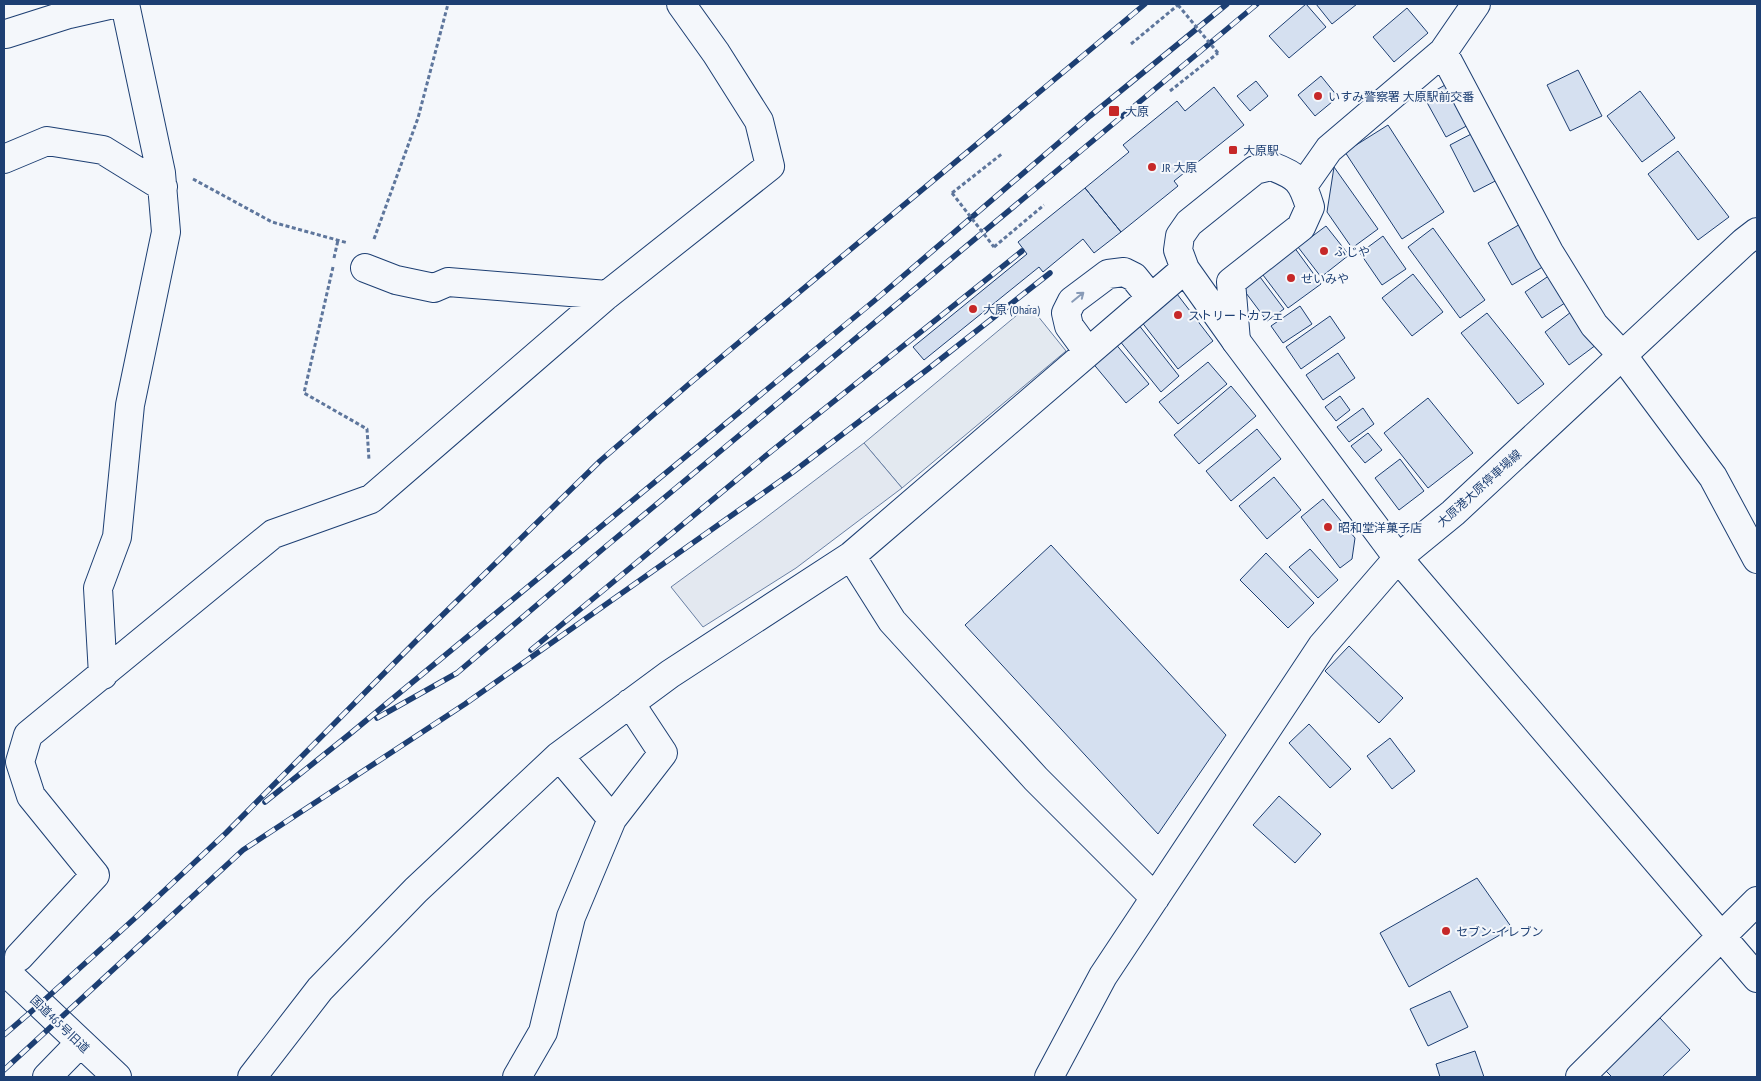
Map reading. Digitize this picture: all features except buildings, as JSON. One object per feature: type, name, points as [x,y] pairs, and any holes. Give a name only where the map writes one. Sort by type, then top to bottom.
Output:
[{"type":"street","points":[[6,34],[69,14],[113,4]]},
{"type":"street","points":[[102,675],[98,588],[117,538],[130,405],[166,232],[162,180],[125,4]]},
{"type":"street","points":[[12,964],[95,875],[32,796],[20,762],[28,735],[273,534],[371,498],[607,295],[770,166],[759,121],[716,53],[680,4]]},
{"type":"street","points":[[1303,186],[1329,149],[1443,52],[1476,4]]},
{"type":"street","points":[[1443,52],[1549,252],[1594,325],[1623,356],[1713,476],[1757,559]]},
{"type":"street","points":[[4,159],[47,141],[103,150],[162,180]]},
{"type":"street","points":[[1188,274],[1210,282],[1231,282],[1301,227],[1310,208],[1303,186],[1288,172],[1271,166],[1255,170],[1189,223],[1180,236],[1178,250],[1188,274],[1398,558],[1757,978]]},
{"type":"street","name":"大原港大原停車場線","points":[[1049,1077],[1103,976],[1322,646],[1398,558],[1454,513],[1744,242],[1757,232]]},
{"type":"street","points":[[368,259],[396,280],[434,288],[448,282],[607,295]]},
{"type":"street","points":[[1088,352],[1069,326],[1066,312],[1072,301],[1108,274],[1124,272],[1134,277],[1151,298]]},
{"type":"street","points":[[252,1077],[320,989],[416,890],[559,756],[670,674],[851,556],[1151,298],[1188,274]]},
{"type":"street","points":[[1231,282],[1236,341]]},
{"type":"street","points":[[851,556],[892,622],[1036,779],[1155,898]]},
{"type":"street","points":[[517,1077],[543,1032],[571,917],[612,819],[662,753],[630,703]]},
{"type":"street","points":[[559,756],[612,819]]},
{"type":"street","points":[[1580,1077],[1757,901]]},
{"type":"street","name":"国道465号旧道","points":[[12,964],[80,1042],[117,1077]]},
{"type":"street","points":[[47,1077],[80,1042]]},
{"type":"path","points":[[162,180],[187,176],[272,222],[338,240],[368,259],[418,118],[448,4]]},
{"type":"path","points":[[1131,44],[1178,5],[1207,39],[1218,53],[1170,91]]},
{"type":"path","points":[[1003,154],[952,194],[994,247],[1044,205]]},
{"type":"path","points":[[338,240],[304,393],[368,430],[371,498]]},
{"type":"shaded area","points":[[1029,305],[1066,351],[902,488],[864,443]]},
{"type":"shaded area","points":[[864,443],[902,488],[796,568],[703,627],[671,587]]},
{"type":"railway","points":[[4,1035],[134,919],[226,833],[417,640],[600,461],[689,384],[1145,4]]},
{"type":"railway","points":[[265,802],[874,301],[1090,116],[1227,4]]},
{"type":"railway","points":[[377,718],[457,673],[604,548],[1257,4]]},
{"type":"railway","points":[[531,650],[763,458],[1022,251]]},
{"type":"railway","points":[[4,1070],[243,850],[465,704],[793,472],[1050,273]]},
{"type":"place","name":"いすみ警察署 大原駅前交番","points":[[1318,96]]},
{"type":"place","name":"大原","points":[[1114,111]]},
{"type":"place","name":"大原駅","points":[[1233,150]]},
{"type":"place","name":"JR 大原","points":[[1152,167]]},
{"type":"place","name":"ふじや","points":[[1324,251]]},
{"type":"place","name":"せいみや","points":[[1291,278]]},
{"type":"place","name":"大原 (Ohara)","points":[[973,309]]},
{"type":"place","name":"ストリートカフェ","points":[[1178,315]]},
{"type":"place","name":"昭和堂洋菓子店","points":[[1328,527]]},
{"type":"place","name":"セブン-イレブン","points":[[1446,931]]}]
